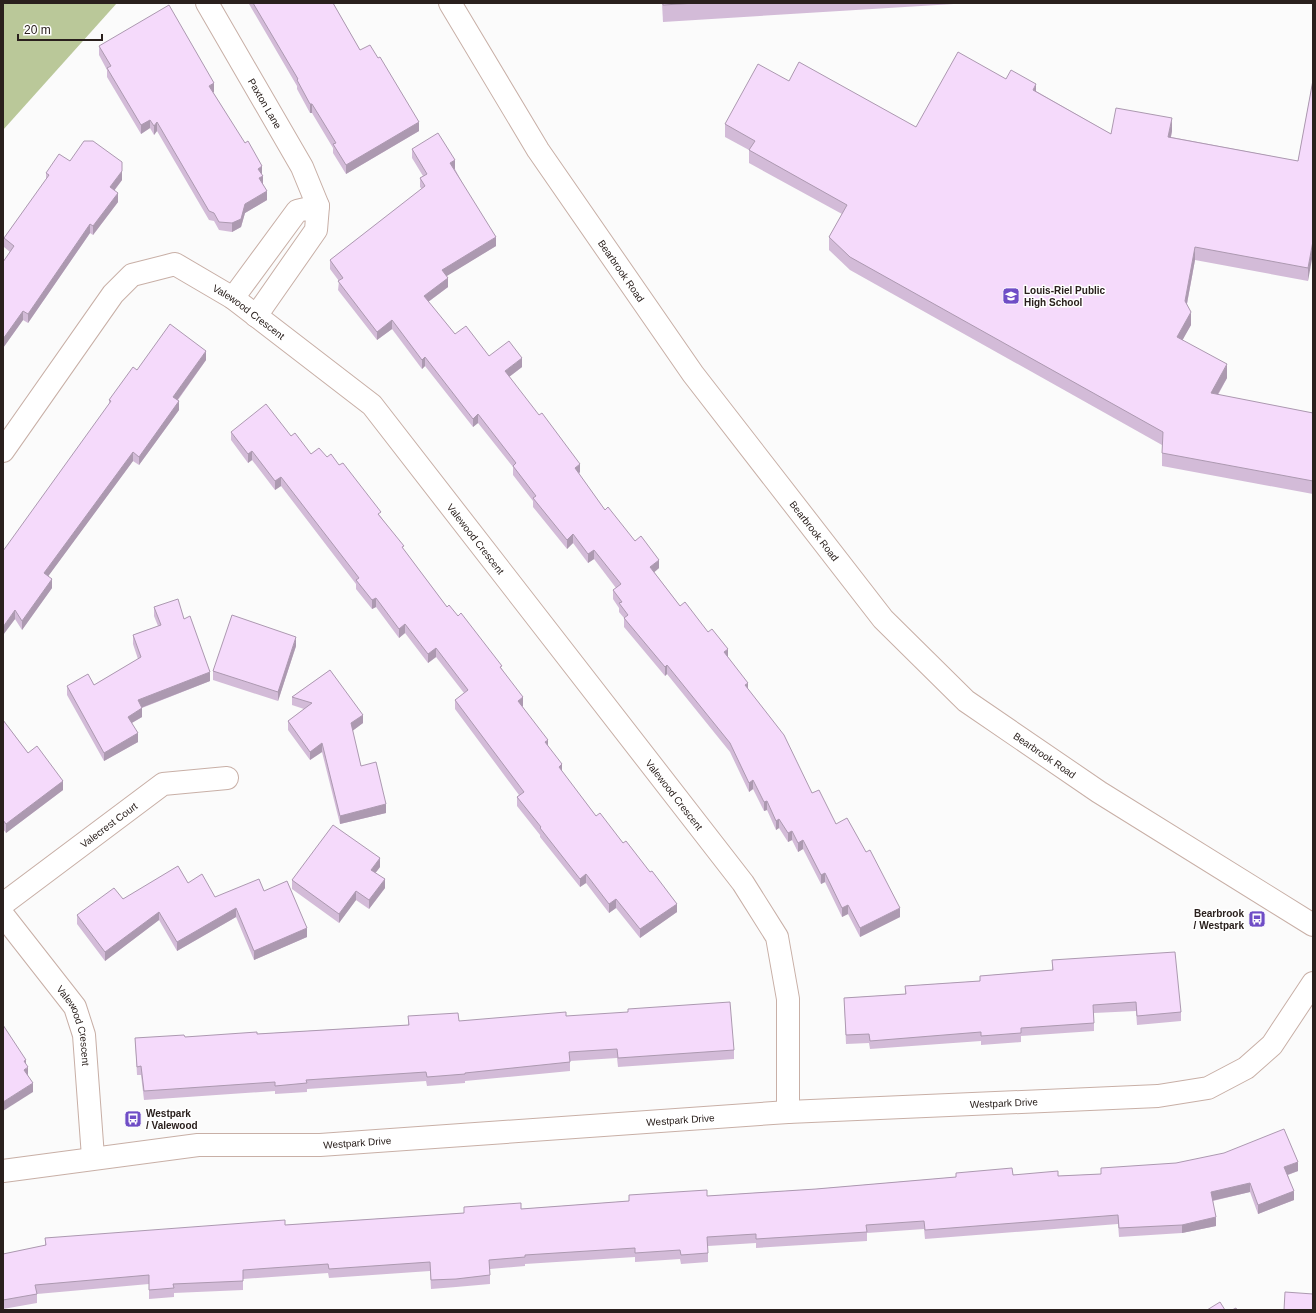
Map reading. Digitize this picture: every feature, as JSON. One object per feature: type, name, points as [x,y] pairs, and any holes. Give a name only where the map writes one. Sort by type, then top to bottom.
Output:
[{"type":"street","name":"Paxton Lane","points":[[207,3],[302,167],[318,206],[316,230],[256,316]]},
{"type":"street","name":"Bearbrook Road","points":[[450,3],[538,150],[693,374],[883,619],[966,701],[1099,792],[1313,925]]},
{"type":"street","points":[[234,298],[296,211],[318,206]]},
{"type":"street","name":"Valewood Crescent","points":[[3,451],[113,294],[132,275],[175,264],[234,298],[372,405],[743,883],[777,937],[788,999],[788,1112]]},
{"type":"street","name":"Valecrest Court","points":[[3,904],[163,784],[227,778]]},
{"type":"street","name":"Valewood Crescent","points":[[3,914],[75,1007],[84,1036],[93,1157]]},
{"type":"street","name":"Westpark Drive","points":[[3,1170],[93,1157],[198,1145],[320,1144],[788,1112],[1158,1096],[1208,1088],[1246,1068],[1272,1045],[1313,983]]},
{"type":"green space","points":[[3,3],[117,3],[3,130]]},
{"type":"building","points":[[253,3],[333,3],[360,50],[370,45],[378,58],[380,57],[419,122],[346,165],[333,144],[336,143],[312,104],[310,104],[297,80],[298,79]]},
{"type":"building","points":[[663,3],[696,3],[663,5]]},
{"type":"building","points":[[169,5],[214,83],[209,86],[245,143],[248,141],[262,166],[258,169],[263,176],[259,178],[267,191],[245,204],[241,219],[232,223],[219,222],[214,213],[209,211],[157,122],[154,126],[150,120],[141,125],[107,68],[111,66],[99,46]]},
{"type":"building","points":[[958,52],[1006,79],[1011,70],[1036,84],[1033,90],[1111,134],[1116,108],[1172,118],[1168,137],[1298,161],[1313,80],[1313,241],[1308,268],[1195,247],[1185,301],[1191,312],[1177,337],[1227,364],[1211,393],[1313,413],[1313,481],[1162,453],[1163,432],[850,257],[829,237],[847,205],[749,150],[755,141],[725,124],[758,64],[789,81],[799,62],[916,127]]},
{"type":"building","points":[[438,133],[455,160],[450,163],[496,237],[442,270],[448,278],[424,296],[455,334],[466,326],[489,356],[509,341],[522,358],[505,371],[539,415],[542,413],[580,464],[575,468],[605,510],[608,507],[635,541],[641,536],[659,560],[650,567],[680,606],[685,602],[708,632],[712,629],[728,649],[724,652],[748,683],[745,685],[784,735],[812,793],[819,790],[836,824],[847,818],[866,852],[870,850],[900,908],[860,928],[848,905],[842,908],[825,873],[821,875],[803,840],[798,843],[792,831],[788,833],[779,819],[776,821],[767,801],[764,802],[753,780],[749,783],[730,743],[667,665],[665,667],[624,618],[628,615],[619,603],[622,602],[613,590],[621,584],[594,550],[588,554],[573,534],[567,540],[533,498],[536,496],[513,466],[516,463],[478,414],[473,419],[425,357],[422,360],[392,320],[377,332],[338,281],[343,278],[330,260],[425,186],[420,178],[427,174],[412,149]]},
{"type":"building","points":[[84,141],[93,141],[122,162],[122,171],[110,187],[118,193],[93,226],[90,224],[28,314],[23,311],[3,339],[3,262],[14,246],[4,238],[49,175],[46,173],[59,154],[70,161]]},
{"type":"building","points":[[170,324],[206,351],[173,397],[179,401],[139,457],[133,452],[44,573],[52,579],[22,621],[15,610],[3,627],[3,551],[111,401],[109,400],[133,367],[137,370]]},
{"type":"building","points":[[266,404],[291,436],[295,433],[311,454],[319,448],[327,457],[331,454],[339,465],[343,463],[381,512],[378,514],[404,546],[402,547],[447,607],[449,605],[458,616],[461,613],[502,666],[500,667],[523,697],[518,701],[548,740],[545,742],[562,764],[559,767],[596,816],[600,813],[623,843],[626,841],[650,872],[652,871],[677,904],[640,929],[616,899],[609,904],[586,874],[580,879],[517,797],[524,792],[455,700],[468,690],[436,648],[428,654],[405,624],[399,629],[376,598],[372,600],[356,580],[359,578],[281,477],[275,481],[252,451],[248,454],[231,432]]},
{"type":"building","points":[[178,599],[184,619],[190,616],[210,672],[138,700],[142,708],[128,717],[138,733],[104,753],[67,686],[88,674],[94,685],[141,657],[133,635],[161,625],[154,607]]},
{"type":"building","points":[[232,615],[296,637],[278,692],[213,671]]},
{"type":"building","points":[[330,670],[363,715],[351,723],[361,766],[376,762],[386,804],[340,816],[322,743],[310,752],[288,721],[312,703],[292,697]]},
{"type":"building","points":[[3,720],[28,753],[37,746],[63,781],[6,824],[3,820]]},
{"type":"building","points":[[333,825],[380,858],[371,870],[385,879],[369,900],[356,891],[339,914],[292,880]]},
{"type":"building","points":[[178,866],[188,883],[202,874],[215,897],[259,879],[264,891],[287,881],[307,928],[254,951],[236,908],[177,942],[159,912],[105,952],[77,915],[114,888],[123,899]]},
{"type":"building","points":[[1175,952],[1181,1012],[1137,1016],[1136,1002],[1093,1005],[1094,1023],[1021,1028],[1021,1033],[981,1036],[981,1032],[870,1041],[869,1034],[846,1035],[844,998],[906,994],[905,986],[980,981],[980,976],[1053,970],[1052,960]]},
{"type":"building","points":[[730,1002],[734,1050],[618,1058],[617,1049],[569,1052],[570,1062],[465,1074],[427,1077],[426,1072],[306,1080],[307,1083],[275,1086],[275,1082],[144,1091],[141,1066],[137,1067],[135,1038],[184,1035],[185,1037],[257,1032],[257,1034],[409,1025],[408,1016],[458,1013],[459,1021],[566,1012],[566,1016],[628,1012],[628,1009]]},
{"type":"building","points":[[3,1025],[26,1060],[24,1061],[28,1067],[24,1070],[33,1083],[3,1102]]},
{"type":"building","points":[[1284,1129],[1298,1162],[1284,1167],[1294,1191],[1258,1205],[1250,1183],[1211,1192],[1216,1217],[1182,1225],[1119,1228],[1118,1215],[925,1230],[924,1221],[866,1225],[867,1232],[756,1239],[756,1234],[707,1237],[708,1253],[681,1255],[680,1250],[635,1253],[635,1248],[525,1255],[525,1257],[489,1260],[490,1275],[456,1279],[431,1280],[430,1262],[329,1269],[328,1264],[243,1270],[243,1281],[173,1284],[174,1288],[149,1290],[149,1275],[35,1285],[37,1294],[3,1300],[3,1254],[46,1245],[45,1238],[285,1220],[285,1225],[464,1213],[464,1207],[521,1203],[521,1209],[629,1201],[629,1195],[707,1190],[707,1196],[816,1189],[956,1177],[956,1173],[1012,1168],[1013,1175],[1058,1171],[1058,1176],[1101,1174],[1101,1168],[1176,1163],[1224,1153]]},
{"type":"building","points":[[1285,1292],[1313,1294],[1313,1310],[1284,1310]]},
{"type":"building","points":[[1220,1302],[1225,1310],[1207,1310]]},
{"type":"place","name":"Louis-Riel Public High School","points":[[1011,296]]},
{"type":"place","name":"Bearbrook / Westpark","points":[[1257,919]]},
{"type":"place","name":"Westpark / Valewood","points":[[133,1119]]}]
